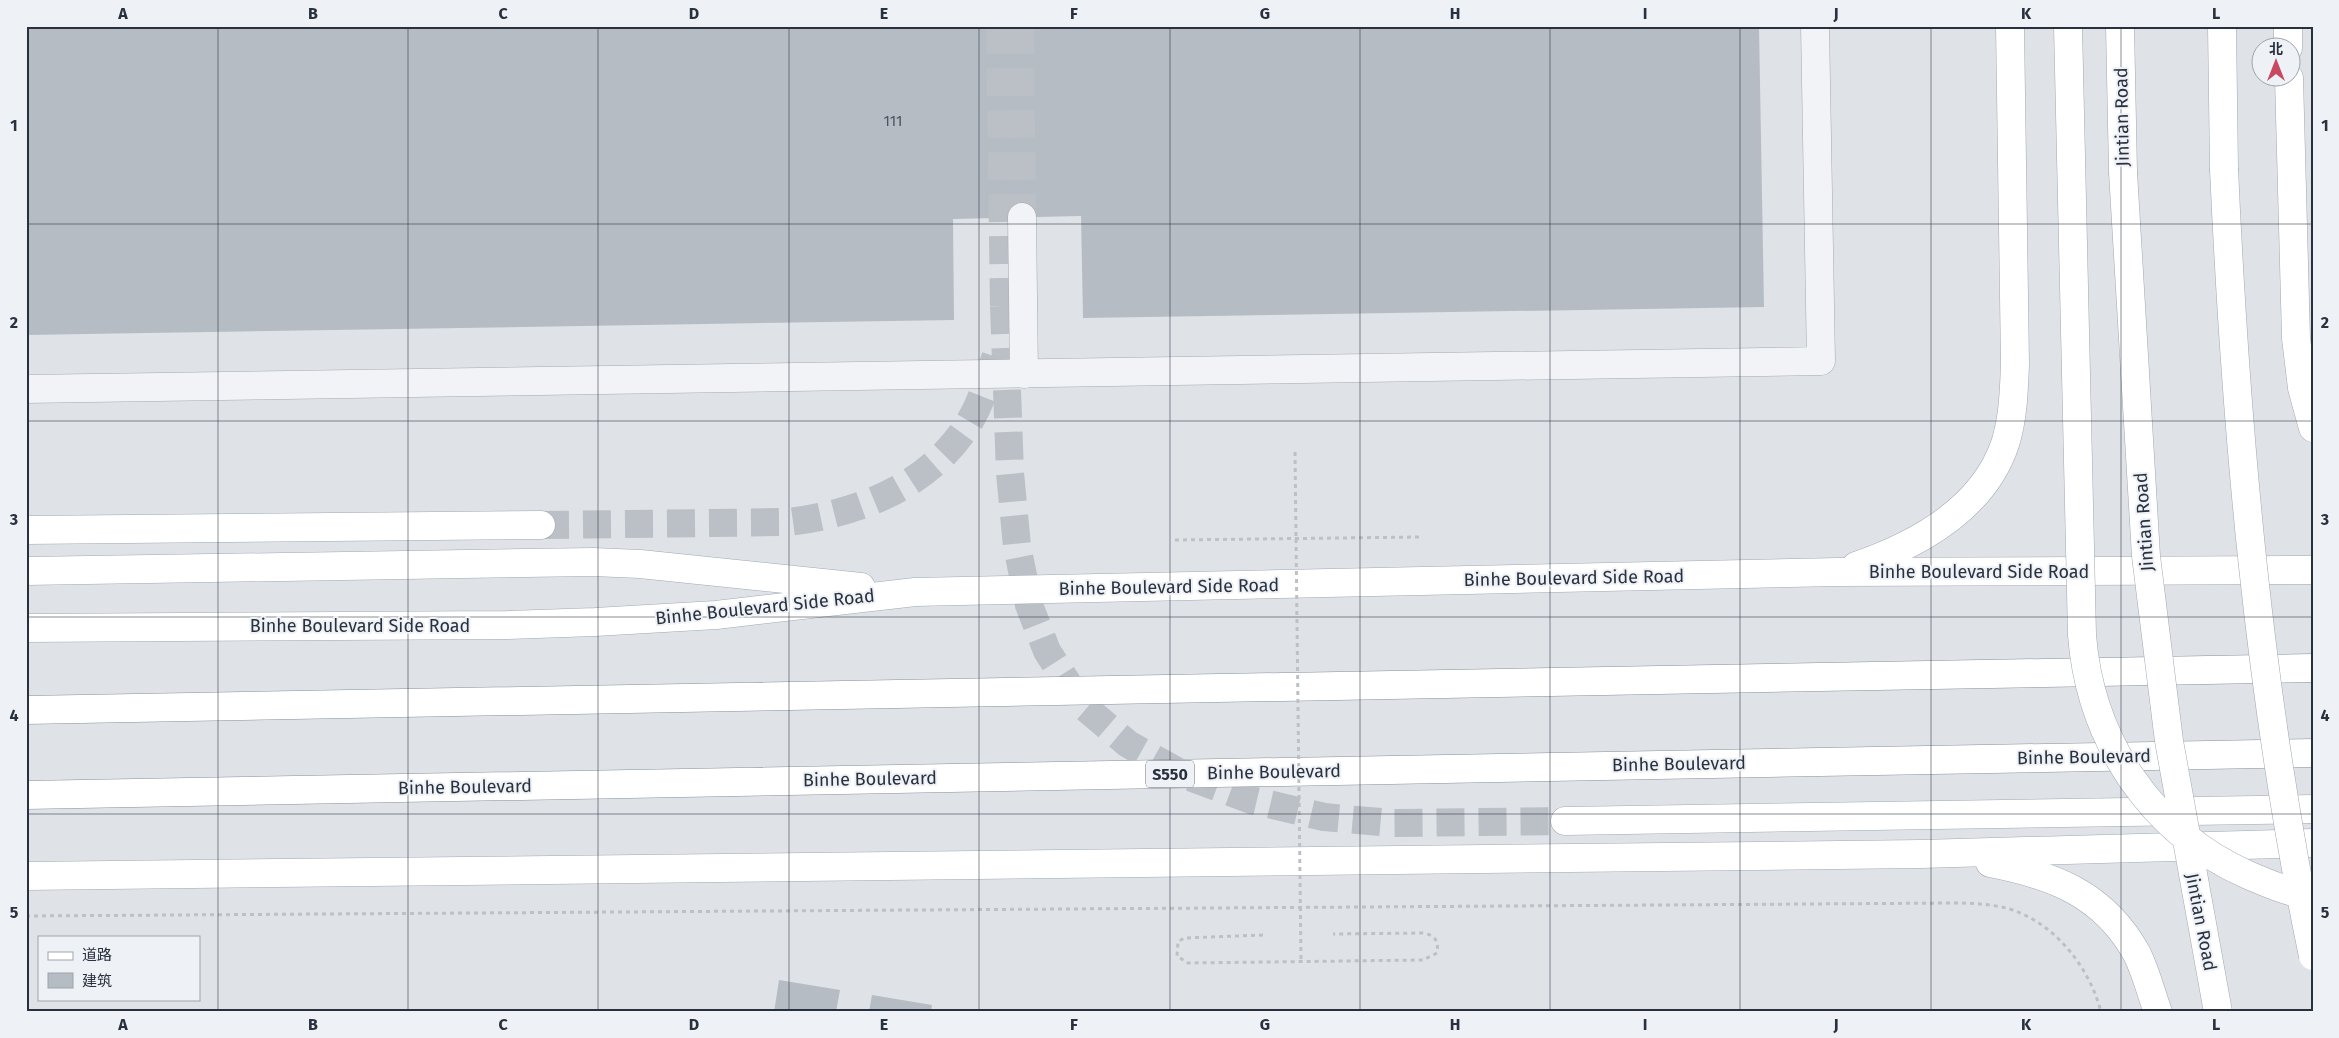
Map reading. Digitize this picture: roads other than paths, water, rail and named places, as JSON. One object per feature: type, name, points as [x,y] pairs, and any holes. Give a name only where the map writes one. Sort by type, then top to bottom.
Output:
[{"type":"main road","points":[[1838,572],[1868,562],[1916,540],[1952,516],[1988,478],[2005,444],[2013,398],[2015,364],[2010,26]]},
{"type":"main road","points":[[2068,26],[2082,635],[2083,657],[2093,699],[2101,723],[2128,774],[2162,817],[2209,855],[2232,868],[2283,889],[2313,896]]},
{"type":"main road","name":"Jintian Road","points":[[2120,26],[2123,172],[2146,556],[2172,760],[2218,1012]]},
{"type":"main road","points":[[2222,26],[2224,169],[2231,316],[2253,568],[2282,794],[2313,956]]},
{"type":"main road","points":[[2289,88],[2297,347],[2302,388],[2313,428]]},
{"type":"main road","points":[[26,530],[541,526]]},
{"type":"main road","points":[[26,571],[593,562],[640,564],[915,592]]},
{"type":"main road","name":"Binhe Boulevard Side Road","points":[[26,628],[508,625],[596,622],[716,614],[915,592],[1838,572],[2313,570]]},
{"type":"main road","points":[[26,710],[2313,668]]},
{"type":"main road","name":"Binhe Boulevard","points":[[26,795],[2313,753]]},
{"type":"main road","points":[[1565,822],[2313,809]]},
{"type":"main road","points":[[26,876],[1921,854],[2313,843]]},
{"type":"main road","points":[[1921,854],[2026,870],[2067,885],[2098,904],[2119,927],[2137,954],[2158,1012]]},
{"type":"lane","points":[[26,389],[1821,361],[1814,26]]},
{"type":"lane","points":[[1022,217],[1024,374]]},
{"type":"tunnel","points":[[1000,26],[1004,306]]},
{"type":"tunnel","points":[[1020,26],[1022,217]]},
{"type":"tunnel","points":[[1004,306],[1010,473],[1017,546],[1029,605],[1047,651],[1081,704],[1128,744],[1182,774],[1251,800],[1324,817],[1391,823],[1565,821]]},
{"type":"tunnel","points":[[541,525],[789,522],[841,512],[866,504],[912,481],[951,447],[967,426],[976,409],[997,352]]}]
